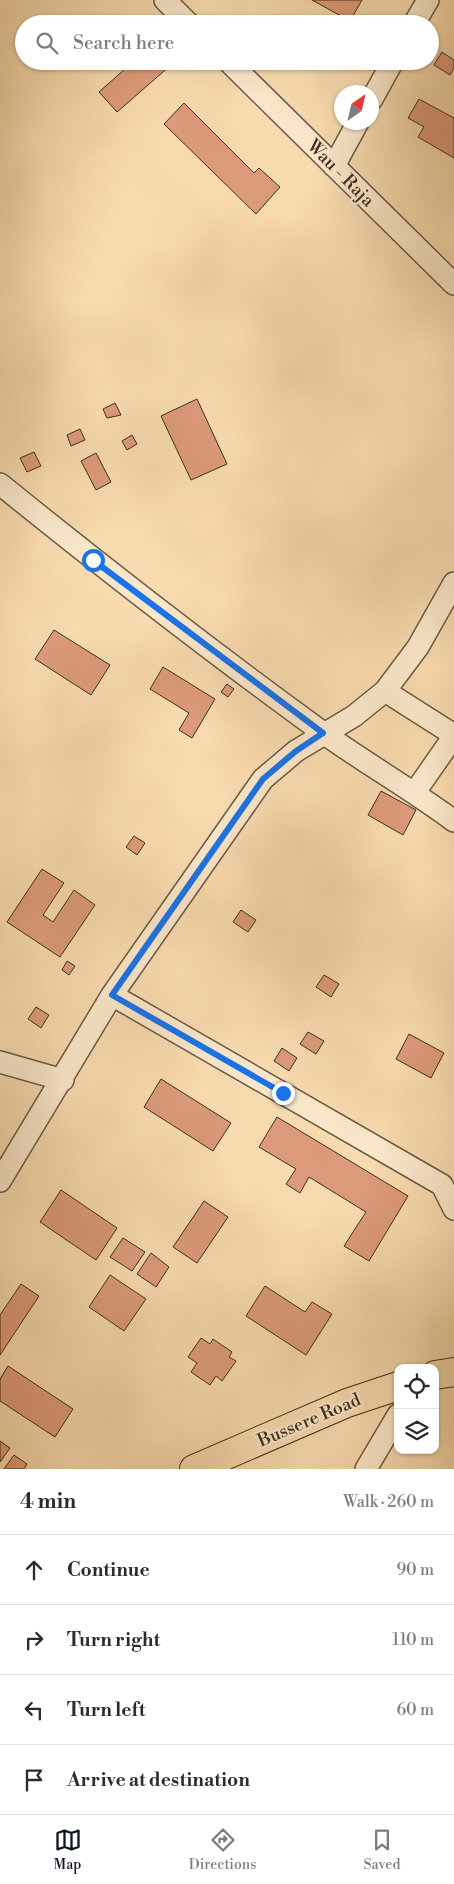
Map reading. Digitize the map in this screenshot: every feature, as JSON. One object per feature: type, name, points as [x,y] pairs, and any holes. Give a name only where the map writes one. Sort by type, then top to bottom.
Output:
[{"type":"main road","points":[[439,1374],[454,1372]]},
{"type":"main road","name":"Bussere Road","points":[[194,1469],[347,1403],[394,1387]]},
{"type":"street","points":[[165,0],[180,15]]},
{"type":"street","points":[[419,15],[428,0]]},
{"type":"street","name":"Wau - Raja","points":[[237,70],[454,284]]},
{"type":"street","points":[[379,86],[388,70]]},
{"type":"street","points":[[334,166],[354,130]]},
{"type":"street","points":[[0,484],[93,560],[323,733],[415,792],[454,821]]},
{"type":"street","points":[[0,1181],[63,1080],[112,995],[263,779],[296,751],[354,716],[385,691],[418,647],[454,583]]},
{"type":"street","points":[[385,691],[454,736],[415,792]]},
{"type":"street","points":[[112,995],[448,1188],[454,1210]]},
{"type":"street","points":[[0,1062],[63,1080]]},
{"type":"street","points":[[366,1469],[394,1422]]},
{"type":"building","points":[[312,0],[362,0],[353,15],[339,15]]},
{"type":"building","points":[[442,52],[454,60],[454,68],[450,75],[439,68],[439,57]]},
{"type":"building","points":[[124,70],[165,70],[117,112],[99,92]]},
{"type":"building","points":[[419,99],[454,118],[454,158],[418,137],[424,127],[408,118]]},
{"type":"building","points":[[184,103],[254,173],[259,168],[280,187],[256,214],[164,124]]},
{"type":"building","points":[[197,399],[227,464],[191,480],[161,416]]},
{"type":"building","points":[[115,403],[121,415],[107,418],[103,409]]},
{"type":"building","points":[[80,429],[85,440],[71,446],[67,435]]},
{"type":"building","points":[[132,435],[137,444],[127,450],[122,441]]},
{"type":"building","points":[[34,452],[41,466],[27,472],[20,458]]},
{"type":"building","points":[[96,453],[111,482],[96,490],[81,461]]},
{"type":"building","points":[[54,630],[110,665],[91,695],[35,659]]},
{"type":"building","points":[[163,667],[215,699],[192,738],[179,730],[189,713],[150,689]]},
{"type":"building","points":[[227,684],[234,689],[228,697],[221,692]]},
{"type":"building","points":[[381,791],[416,810],[403,835],[368,815]]},
{"type":"building","points":[[134,836],[145,843],[137,855],[126,847]]},
{"type":"building","points":[[42,869],[64,883],[43,915],[53,922],[74,890],[95,905],[60,957],[7,922]]},
{"type":"building","points":[[241,910],[256,920],[248,932],[233,922]]},
{"type":"building","points":[[67,961],[75,966],[69,975],[62,970]]},
{"type":"building","points":[[324,975],[339,984],[331,997],[316,987]]},
{"type":"building","points":[[36,1007],[49,1015],[41,1028],[28,1019]]},
{"type":"building","points":[[308,1032],[324,1041],[316,1054],[300,1044]]},
{"type":"building","points":[[409,1034],[444,1053],[431,1078],[396,1059]]},
{"type":"building","points":[[282,1048],[297,1058],[289,1071],[274,1061]]},
{"type":"building","points":[[161,1079],[231,1123],[213,1151],[144,1107]]},
{"type":"building","points":[[277,1117],[408,1196],[369,1261],[344,1246],[366,1212],[309,1177],[300,1193],[286,1184],[296,1169],[259,1147]]},
{"type":"building","points":[[61,1190],[117,1228],[96,1260],[40,1222]]},
{"type":"building","points":[[204,1201],[228,1217],[197,1263],[173,1247]]},
{"type":"building","points":[[123,1238],[145,1252],[132,1271],[110,1257]]},
{"type":"building","points":[[151,1253],[169,1267],[156,1287],[137,1274]]},
{"type":"building","points":[[110,1275],[146,1299],[124,1331],[89,1307]]},
{"type":"building","points":[[21,1284],[39,1296],[0,1355],[0,1315]]},
{"type":"building","points":[[265,1286],[305,1312],[312,1302],[332,1314],[306,1355],[246,1316]]},
{"type":"building","points":[[201,1338],[210,1344],[213,1339],[232,1352],[229,1357],[236,1361],[222,1381],[216,1376],[210,1385],[191,1372],[197,1363],[188,1357]]},
{"type":"building","points":[[8,1366],[73,1409],[55,1437],[0,1401],[0,1379]]},
{"type":"building","points":[[0,1441],[10,1448],[0,1462]]},
{"type":"building","points":[[14,1455],[27,1464],[24,1469],[4,1469]]},
{"type":"route","points":[[93,560],[323,733],[296,751],[263,779],[112,995],[283,1093]]}]
